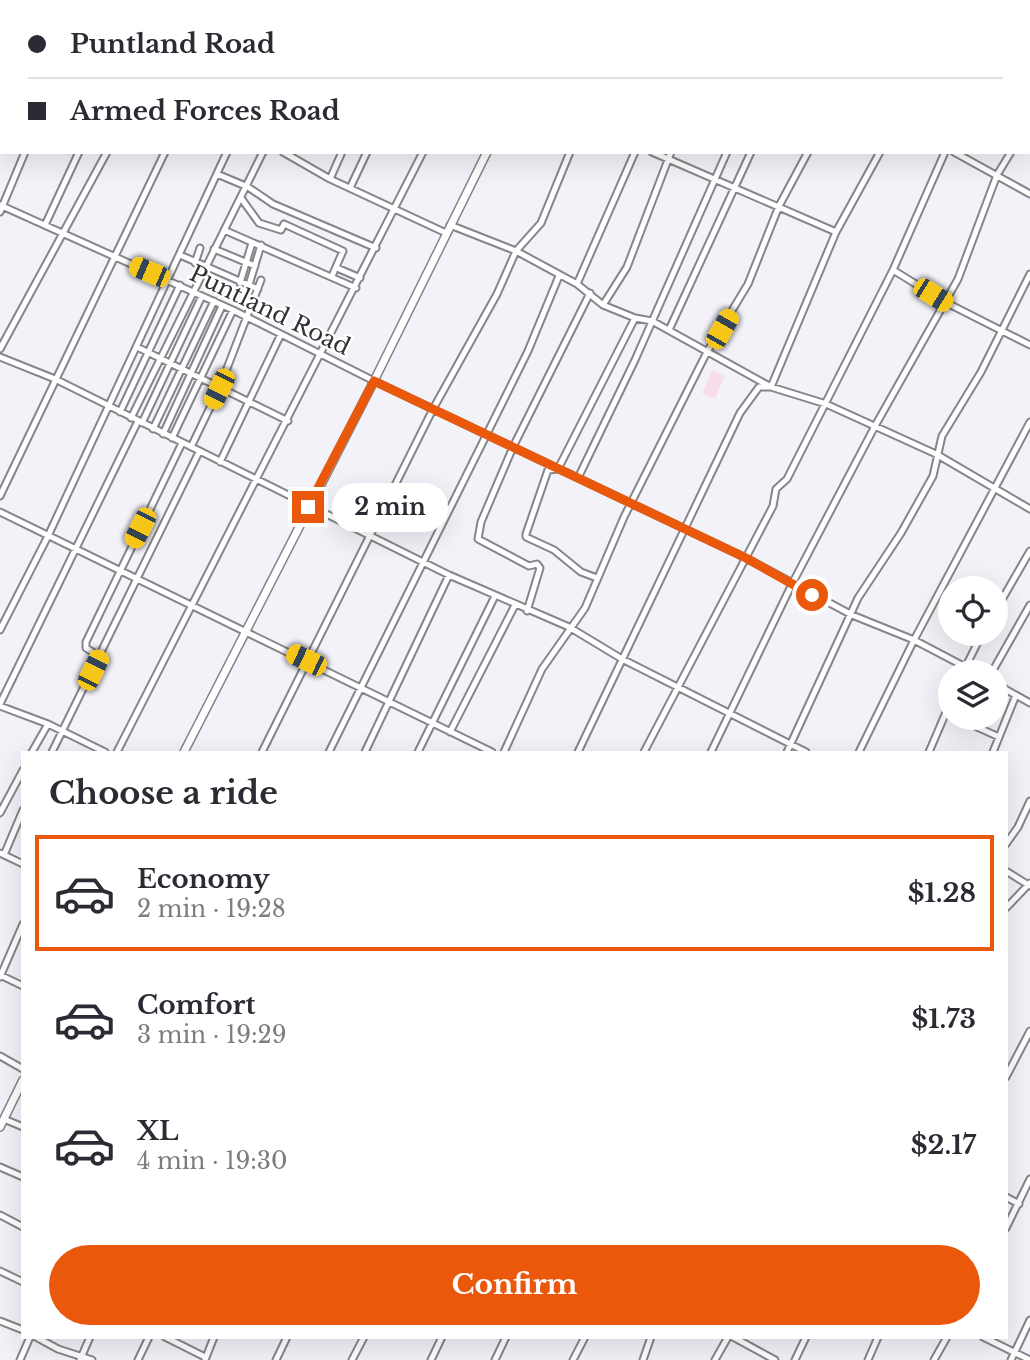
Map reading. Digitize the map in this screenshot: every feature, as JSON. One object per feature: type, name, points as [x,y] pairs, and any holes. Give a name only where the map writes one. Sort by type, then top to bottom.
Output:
[{"type":"street","points":[[1,208],[23,154]]},
{"type":"street","points":[[45,225],[78,154]]},
{"type":"street","points":[[0,349],[106,154]]},
{"type":"street","points":[[0,496],[164,154]]},
{"type":"street","points":[[0,630],[48,536],[226,154]]},
{"type":"street","points":[[131,418],[262,154]]},
{"type":"street","points":[[288,154],[330,179],[446,233]]},
{"type":"street","points":[[330,179],[341,154]]},
{"type":"street","points":[[350,188],[366,154]]},
{"type":"street","points":[[117,751],[190,604],[258,480],[423,154]]},
{"type":"street","points":[[185,751],[374,381],[486,154]]},
{"type":"street","points":[[262,751],[433,409],[497,294],[516,251],[541,223],[569,154]]},
{"type":"street","points":[[578,284],[634,154]]},
{"type":"street","points":[[657,154],[836,232]]},
{"type":"street","points":[[603,304],[627,267],[670,154]]},
{"type":"street","points":[[578,478],[726,154]]},
{"type":"street","points":[[669,330],[750,154]]},
{"type":"street","points":[[504,751],[542,669],[569,627],[585,608],[631,503],[707,352],[753,272],[779,206],[807,154]]},
{"type":"street","points":[[771,387],[836,232],[879,154]]},
{"type":"street","points":[[644,751],[676,686],[773,506],[776,489],[787,479],[893,270],[944,154]]},
{"type":"street","points":[[958,154],[1030,194]]},
{"type":"street","points":[[712,751],[792,584],[875,426],[958,279],[997,175],[1010,154]]},
{"type":"street","points":[[217,174],[376,248]]},
{"type":"street","points":[[241,198],[259,223],[281,230],[290,210]]},
{"type":"street","name":"Puntland Road","points":[[1,208],[45,225],[233,310],[374,381],[746,558],[852,615],[914,640],[948,660]]},
{"type":"street","points":[[284,224],[342,251],[332,276]]},
{"type":"street","points":[[450,225],[516,251],[578,284],[603,304],[635,318],[652,321],[771,387],[825,404],[936,454],[1030,509]]},
{"type":"street","points":[[224,230],[356,288]]},
{"type":"street","points":[[240,283],[252,243]]},
{"type":"street","points":[[249,285],[261,245]]},
{"type":"street","points":[[195,262],[200,248]]},
{"type":"street","points":[[214,249],[255,266]]},
{"type":"street","points":[[180,255],[258,289]]},
{"type":"street","points":[[337,268],[360,278]]},
{"type":"street","points":[[893,270],[945,302],[1030,345]]},
{"type":"street","points":[[788,751],[858,598],[901,533],[933,475],[942,436],[981,372],[1030,274]]},
{"type":"street","points":[[329,751],[528,351],[559,276]]},
{"type":"street","points":[[191,447],[219,389],[261,280]]},
{"type":"street","points":[[120,412],[180,285]]},
{"type":"street","points":[[527,611],[540,568],[537,564],[529,566],[478,539],[481,522],[513,447],[590,293]]},
{"type":"street","points":[[103,751],[48,724],[0,705],[202,296]]},
{"type":"street","points":[[153,429],[214,301]]},
{"type":"street","points":[[163,434],[222,306]]},
{"type":"street","points":[[172,438],[233,310]]},
{"type":"street","points":[[597,578],[581,572],[554,550],[526,537],[531,514],[548,470],[558,469],[635,318]]},
{"type":"street","points":[[220,462],[281,334]]},
{"type":"street","points":[[137,347],[201,381],[288,421]]},
{"type":"street","points":[[0,357],[55,379],[308,507],[515,606],[569,627],[622,659],[804,751]]},
{"type":"street","points":[[578,751],[740,413],[759,387],[771,387]]},
{"type":"street","points":[[859,751],[914,640],[1030,422]]},
{"type":"street","points":[[99,656],[86,648],[86,642],[182,443]]},
{"type":"street","points":[[53,751],[199,453]]},
{"type":"street","points":[[0,512],[490,751]]},
{"type":"street","points":[[1008,589],[1030,551]]},
{"type":"street","points":[[366,751],[450,575]]},
{"type":"street","points":[[418,751],[495,596]]},
{"type":"street","points":[[999,660],[1030,605]]},
{"type":"street","points":[[450,732],[515,606]]},
{"type":"street","points":[[1008,691],[1029,702]]},
{"type":"street","points":[[993,751],[1016,695]]},
{"type":"street","points":[[33,751],[48,724]]},
{"type":"street","points":[[930,751],[940,730]]},
{"type":"street","points":[[984,730],[999,737]]},
{"type":"street","points":[[0,813],[21,774]]},
{"type":"street","points":[[1008,841],[1030,801]]},
{"type":"street","points":[[21,814],[2,854],[21,863]]},
{"type":"street","points":[[1008,871],[1029,885],[1008,906]]},
{"type":"street","points":[[21,928],[0,975],[21,985]]},
{"type":"street","points":[[1008,1073],[1030,1031]]},
{"type":"street","points":[[0,1056],[21,1068]]},
{"type":"street","points":[[21,1084],[2,1123],[21,1127]]},
{"type":"street","points":[[0,1167],[21,1176]]},
{"type":"street","points":[[1008,1224],[1030,1179]]},
{"type":"street","points":[[1008,1198],[1019,1204]]},
{"type":"street","points":[[0,1215],[21,1226]]},
{"type":"street","points":[[0,1271],[21,1281]]},
{"type":"street","points":[[1011,1360],[1030,1320]]},
{"type":"street","points":[[0,1321],[21,1329]]},
{"type":"street","points":[[20,1360],[29,1339]]},
{"type":"street","points":[[41,1339],[81,1358],[92,1360]]},
{"type":"street","points":[[81,1358],[89,1339]]},
{"type":"street","points":[[138,1360],[148,1339]]},
{"type":"street","points":[[169,1339],[205,1359],[213,1339]]},
{"type":"street","points":[[276,1360],[286,1339]]},
{"type":"street","points":[[352,1360],[363,1339]]},
{"type":"street","points":[[431,1360],[441,1339]]},
{"type":"street","points":[[495,1360],[505,1339]]},
{"type":"street","points":[[573,1360],[584,1339]]},
{"type":"street","points":[[643,1360],[650,1339]]},
{"type":"street","points":[[715,1360],[727,1339]]},
{"type":"street","points":[[737,1339],[775,1360]]},
{"type":"street","points":[[795,1360],[805,1339]]},
{"type":"street","points":[[868,1360],[877,1339]]},
{"type":"street","points":[[934,1360],[946,1339]]},
{"type":"street","points":[[987,1339],[1030,1360]]},
{"type":"shaded area","points":[[712,370],[725,376],[715,399],[702,393]]},
{"type":"route","points":[[308,507],[374,381],[746,558],[812,595]]}]
